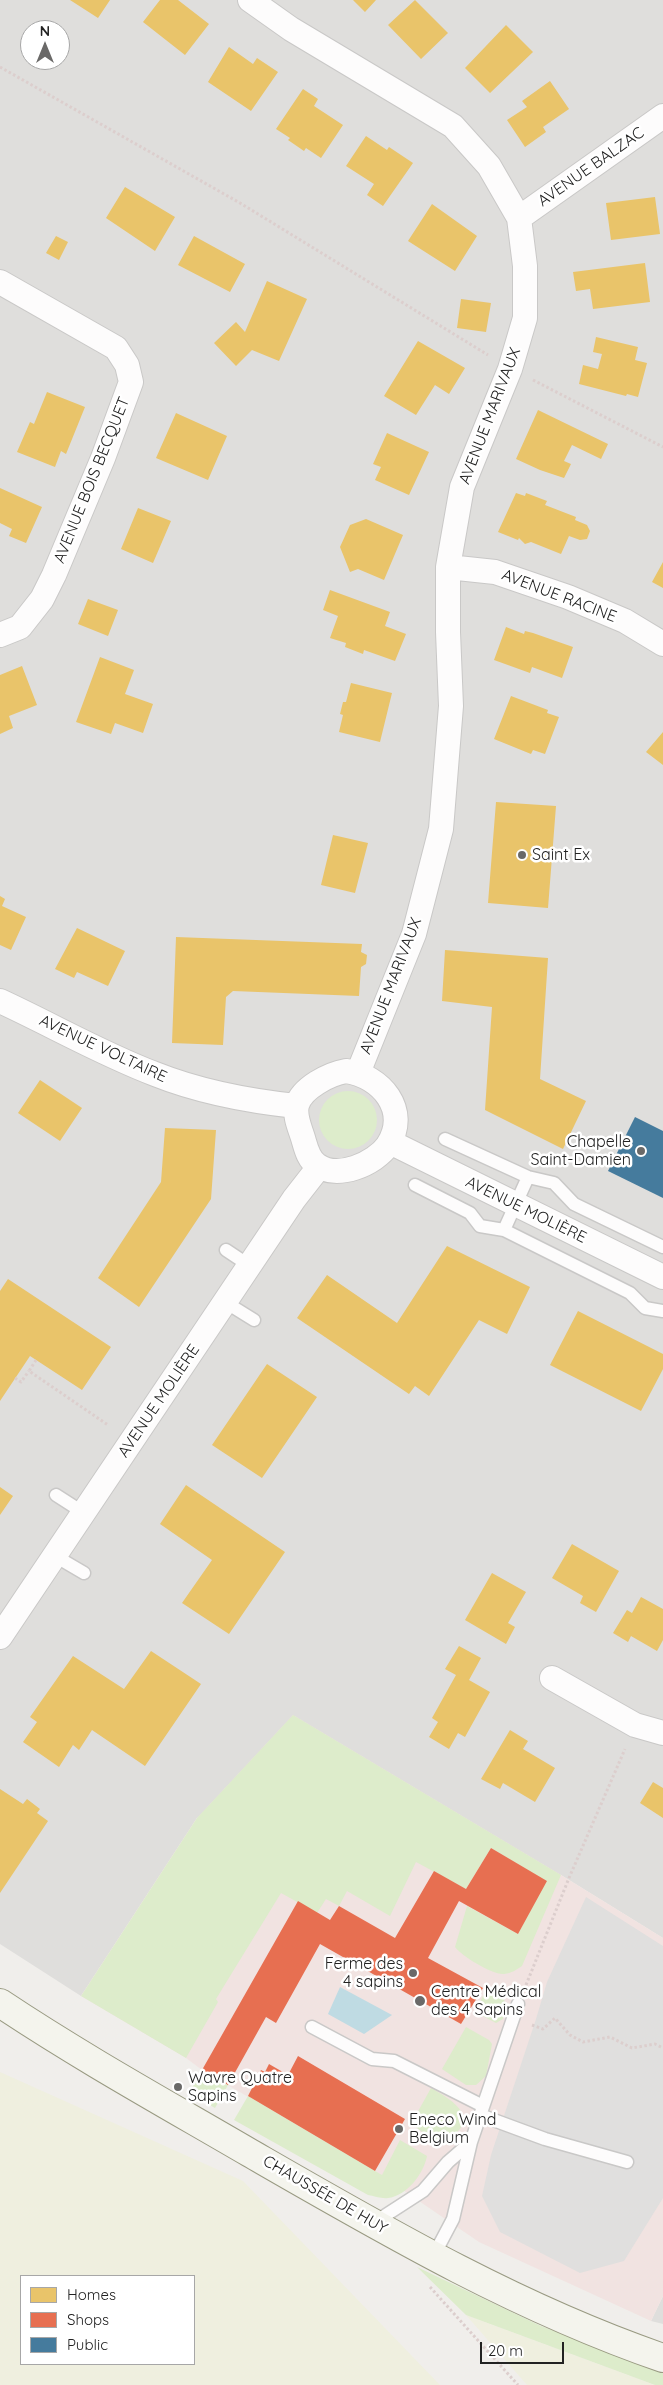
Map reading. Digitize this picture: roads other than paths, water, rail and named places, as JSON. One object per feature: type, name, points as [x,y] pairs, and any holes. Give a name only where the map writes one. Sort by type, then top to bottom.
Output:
[{"type":"main road","name":"CHAUSSÉE DE HUY","points":[[0,2003],[125,2080],[372,2224],[529,2303],[663,2358]]},
{"type":"street","name":"AVENUE MARIVAUX","points":[[250,0],[291,29],[453,126],[489,166],[520,218],[524,266],[525,318],[510,369],[462,487],[448,567],[451,706],[441,829],[414,934],[358,1073]]},
{"type":"street","name":"AVENUE BALZAC","points":[[520,218],[663,116]]},
{"type":"street","name":"AVENUE BOIS BECQUET","points":[[0,282],[116,348],[127,365],[131,382],[103,458],[54,575],[42,598],[20,627],[0,635]]},
{"type":"street","name":"AVENUE RACINE","points":[[448,567],[495,572],[568,597],[625,622],[663,644]]},
{"type":"street","name":"AVENUE VOLTAIRE","points":[[0,1002],[120,1060],[156,1075],[203,1090],[296,1106]]},
{"type":"street","points":[[346,1071],[358,1073],[378,1083],[389,1098],[395,1114],[390,1142],[379,1156],[359,1168],[331,1170],[319,1167],[308,1153],[297,1121],[296,1106],[300,1098],[320,1081],[336,1073],[346,1071]]},
{"type":"street","name":"AVENUE MOLIÈRE","points":[[390,1142],[663,1277]]},
{"type":"street","name":"AVENUE MOLIÈRE","points":[[0,1637],[294,1199],[319,1167]]},
{"type":"street","points":[[552,1678],[635,1725],[663,1733]]},
{"type":"lane","points":[[445,1139],[528,1177],[554,1182],[574,1204],[663,1247]]},
{"type":"lane","points":[[504,1230],[528,1177]]},
{"type":"lane","points":[[415,1185],[470,1213],[480,1226],[504,1230],[630,1293],[645,1308],[663,1311]]},
{"type":"lane","points":[[226,1250],[250,1266]]},
{"type":"lane","points":[[225,1302],[254,1320]]},
{"type":"lane","points":[[56,1495],[84,1513]]},
{"type":"lane","points":[[55,1556],[84,1573]]},
{"type":"lane","points":[[434,2254],[454,2219],[471,2142],[518,2004]]},
{"type":"lane","points":[[312,2027],[372,2059],[394,2061],[482,2110],[545,2139],[627,2162]]},
{"type":"lane","points":[[372,2224],[422,2191],[448,2162],[471,2142]]},
{"type":"water","points":[[340,1987],[392,2015],[364,2034],[328,2014]]},
{"type":"place","name":"Saint Ex","points":[[522,855]]},
{"type":"place","name":"Chapelle Saint-Damien","points":[[641,1151]]},
{"type":"place","name":"Ferme des 4 sapins","points":[[413,1973]]},
{"type":"place","name":"Centre Médical des 4 Sapins","points":[[420,2001]]},
{"type":"place","name":"Wavre Quatre Sapins","points":[[178,2087]]},
{"type":"place","name":"Eneco Wind Belgium","points":[[399,2129]]}]
